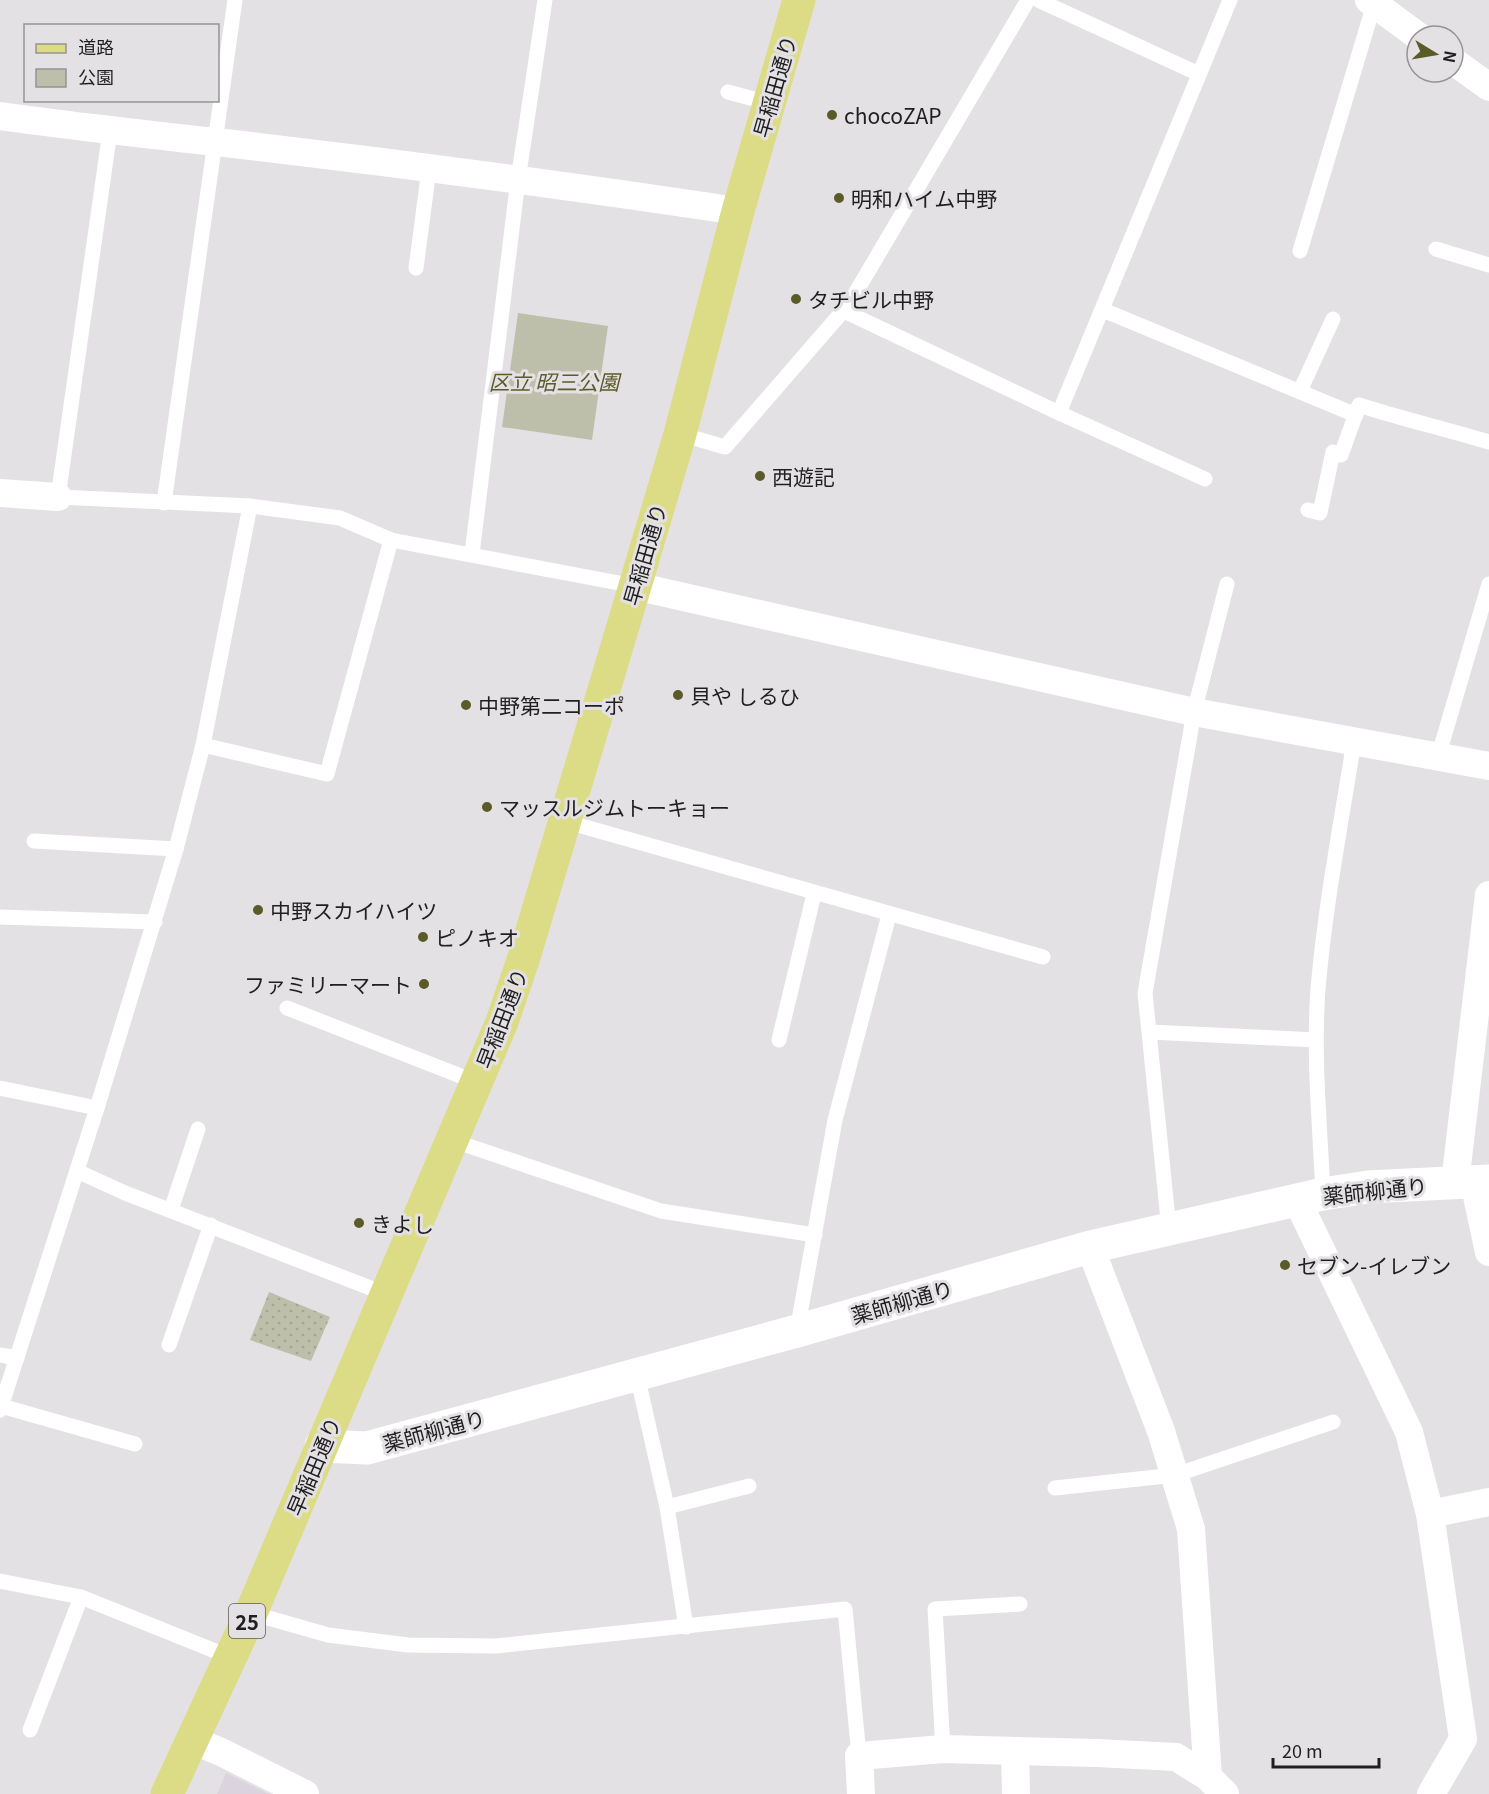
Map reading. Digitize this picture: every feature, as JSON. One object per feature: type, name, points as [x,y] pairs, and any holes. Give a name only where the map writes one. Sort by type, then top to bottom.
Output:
[{"type":"main road","name":"早稲田通り","points":[[167,1794],[251,1613],[502,1022],[525,957],[680,434],[738,211],[799,0]]},
{"type":"street","points":[[1371,2],[1405,27]]},
{"type":"street","points":[[1465,70],[1489,87]]},
{"type":"street","points":[[0,117],[518,180],[738,211]]},
{"type":"street","points":[[0,493],[58,497]]},
{"type":"street","points":[[635,586],[1194,712],[1489,766]]},
{"type":"street","points":[[1489,895],[1473,1182],[1489,1252]]},
{"type":"street","name":"薬師柳通り","points":[[321,1446],[367,1448],[797,1331],[1090,1247],[1169,1228],[1310,1197],[1368,1187],[1473,1182]]},
{"type":"street","points":[[1310,1197],[1409,1432],[1430,1514],[1476,1738],[1431,1794]]},
{"type":"street","points":[[1090,1247],[1161,1431],[1191,1529],[1216,1785]]},
{"type":"street","points":[[1430,1514],[1489,1502]]},
{"type":"street","points":[[192,1740],[305,1794]]},
{"type":"street","points":[[861,1794],[859,1756],[943,1749],[1176,1757],[1216,1785]]},
{"type":"street","points":[[1015,1751],[1017,1794]]},
{"type":"lane","points":[[164,502],[235,0]]},
{"type":"lane","points":[[472,554],[518,180],[545,0]]},
{"type":"lane","points":[[680,434],[725,447],[844,310],[1028,0]]},
{"type":"lane","points":[[1038,0],[1199,74]]},
{"type":"lane","points":[[1059,413],[1230,0]]},
{"type":"lane","points":[[1300,251],[1371,2]]},
{"type":"lane","points":[[728,92],[769,103]]},
{"type":"lane","points":[[110,131],[58,497],[250,506],[340,518],[391,540],[635,586]]},
{"type":"lane","points":[[417,268],[429,169]]},
{"type":"lane","points":[[1436,249],[1489,265]]},
{"type":"lane","points":[[844,310],[1059,413],[1205,479]]},
{"type":"lane","points":[[1103,310],[1356,414]]},
{"type":"lane","points":[[1300,391],[1333,319]]},
{"type":"lane","points":[[1308,510],[1320,513],[1333,452],[1341,455],[1359,405],[1489,442]]},
{"type":"lane","points":[[135,1444],[1,1408],[176,849],[203,745],[250,506]]},
{"type":"lane","points":[[203,745],[327,774],[391,540]]},
{"type":"lane","points":[[1169,1228],[1145,993],[1194,712],[1227,584]]},
{"type":"lane","points":[[1438,756],[1489,584]]},
{"type":"lane","points":[[1310,1197],[1316,1040],[1324,929],[1354,741]]},
{"type":"lane","points":[[564,821],[814,894],[1043,957]]},
{"type":"lane","points":[[34,841],[176,849]]},
{"type":"lane","points":[[779,1040],[814,894]]},
{"type":"lane","points":[[797,1331],[835,1120],[889,915]]},
{"type":"lane","points":[[0,917],[154,922]]},
{"type":"lane","points":[[287,1008],[476,1082]]},
{"type":"lane","points":[[1150,1032],[1316,1040]]},
{"type":"lane","points":[[0,1088],[97,1107]]},
{"type":"lane","points":[[171,1210],[198,1130]]},
{"type":"lane","points":[[452,1140],[661,1211],[814,1235]]},
{"type":"lane","points":[[77,1171],[125,1193],[386,1294]]},
{"type":"lane","points":[[169,1345],[211,1225]]},
{"type":"lane","points":[[0,1355],[17,1358]]},
{"type":"lane","points":[[637,1375],[667,1507],[686,1627]]},
{"type":"lane","points":[[1055,1488],[1175,1475],[1333,1422]]},
{"type":"lane","points":[[667,1507],[749,1486]]},
{"type":"lane","points":[[0,1581],[81,1597],[230,1657]]},
{"type":"lane","points":[[30,1730],[81,1597]]},
{"type":"lane","points":[[943,1749],[935,1609],[1020,1604]]},
{"type":"lane","points":[[251,1613],[328,1635],[408,1645],[496,1646],[845,1608],[859,1756]]},
{"type":"shaded area","points":[[226,1773],[269,1794],[217,1794]]},
{"type":"green space","name":"区立 昭三公園","points":[[518,313],[608,326],[592,440],[502,427]]},
{"type":"green space","points":[[269,1292],[330,1317],[311,1361],[250,1340]]},
{"type":"place","name":"chocoZAP","points":[[832,115]]},
{"type":"place","name":"明和ハイム中野","points":[[839,198]]},
{"type":"place","name":"タチビル中野","points":[[796,299]]},
{"type":"place","name":"西遊記","points":[[760,476]]},
{"type":"place","name":"貝や しるひ","points":[[678,695]]},
{"type":"place","name":"中野第二コーポ","points":[[466,705]]},
{"type":"place","name":"マッスルジムトーキョー","points":[[487,807]]},
{"type":"place","name":"中野スカイハイツ","points":[[258,910]]},
{"type":"place","name":"ピノキオ","points":[[423,937]]},
{"type":"place","name":"ファミリーマート","points":[[424,984]]},
{"type":"place","name":"きよし","points":[[359,1223]]},
{"type":"place","name":"セブン-イレブン","points":[[1285,1265]]}]
